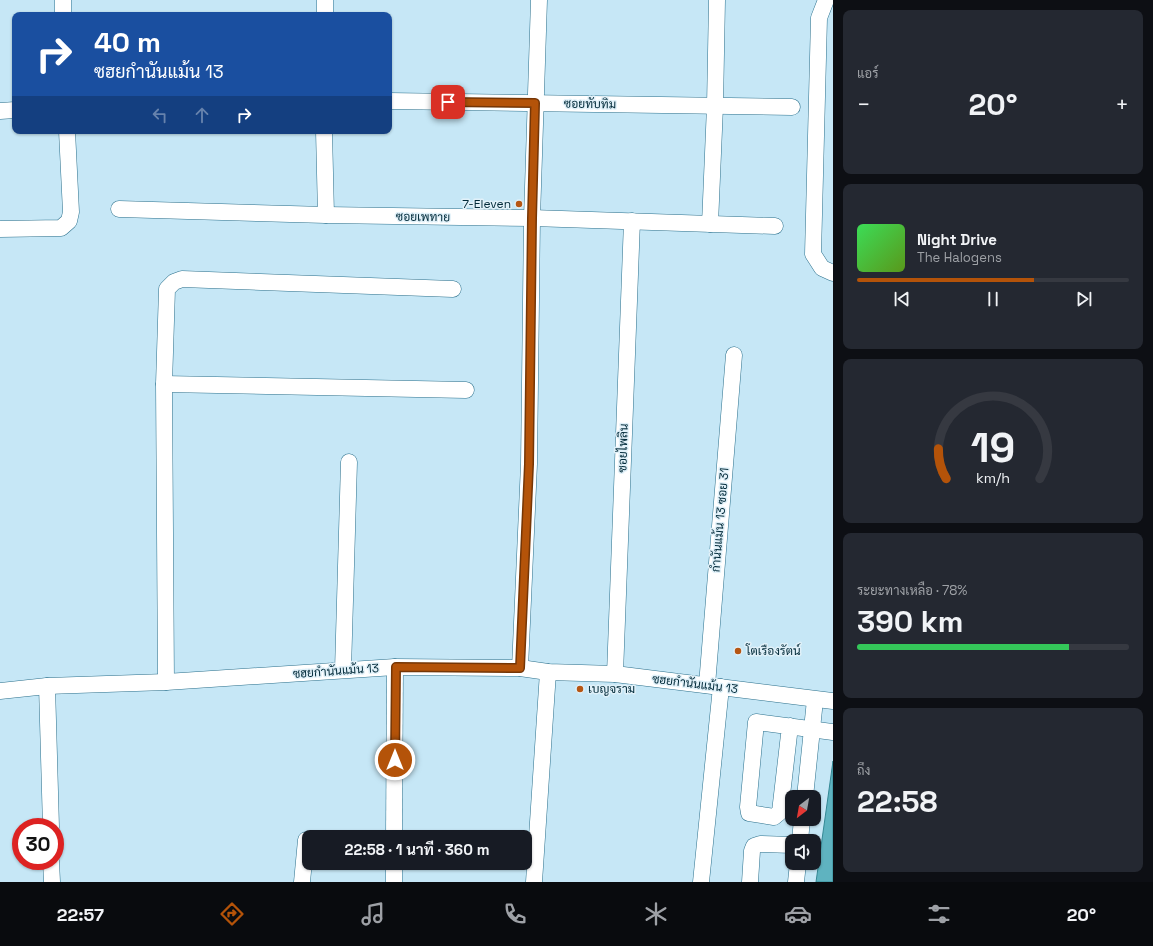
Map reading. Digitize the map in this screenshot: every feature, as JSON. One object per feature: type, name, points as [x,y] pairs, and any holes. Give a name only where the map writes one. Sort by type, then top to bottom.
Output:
[{"type":"street","points":[[63,0],[63,12]]},
{"type":"street","points":[[325,12],[326,0]]},
{"type":"street","points":[[520,668],[529,464],[532,218],[538,0]]},
{"type":"street","points":[[710,224],[715,106],[717,0]]},
{"type":"street","points":[[826,0],[819,18],[813,254],[822,268],[833,273]]},
{"type":"street","name":"ซอยทับทิม","points":[[392,101],[792,107]]},
{"type":"street","points":[[0,111],[12,110]]},
{"type":"street","points":[[0,229],[61,228],[68,221],[71,212],[67,134]]},
{"type":"street","points":[[324,134],[326,216]]},
{"type":"street","name":"ซอยเพทาย","points":[[119,208],[326,216],[532,218],[775,226]]},
{"type":"street","name":"ซอยไพลิน","points":[[615,674],[632,221]]},
{"type":"street","points":[[166,682],[164,384],[167,289],[174,282],[182,279],[453,289]]},
{"type":"street","name":"กำนันแม้น 13 ซอย 31","points":[[701,882],[734,355]]},
{"type":"street","points":[[164,384],[466,390]]},
{"type":"street","points":[[343,670],[349,462]]},
{"type":"street","points":[[394,830],[396,667]]},
{"type":"street","name":"ซฮยกำนันแม้น 13","points":[[0,691],[47,686],[166,682],[396,667],[520,668],[548,672],[615,674],[815,700],[833,701]]},
{"type":"street","points":[[534,882],[548,672]]},
{"type":"street","points":[[47,686],[50,818]]},
{"type":"street","points":[[806,790],[815,700]]},
{"type":"street","points":[[790,726],[780,812],[774,817],[750,814],[748,807],[756,722],[790,726],[812,730],[833,732]]},
{"type":"street","points":[[750,882],[752,851],[754,846],[760,844],[785,845]]},
{"type":"street","points":[[52,870],[52,882]]},
{"type":"street","points":[[302,882],[303,870]]},
{"type":"street","points":[[394,870],[394,882]]},
{"type":"street","points":[[796,882],[797,870]]},
{"type":"building","points":[[833,761],[833,882],[816,882],[818,870],[821,870],[821,847]]},
{"type":"place","name":"7-Eleven","points":[[519,204]]},
{"type":"place","name":"โตเรืองรัตน์","points":[[738,651]]},
{"type":"place","name":"เบญจราม","points":[[580,689]]},
{"type":"route","points":[[395,760],[396,667],[520,668],[529,464],[535,103],[448,102]]}]
